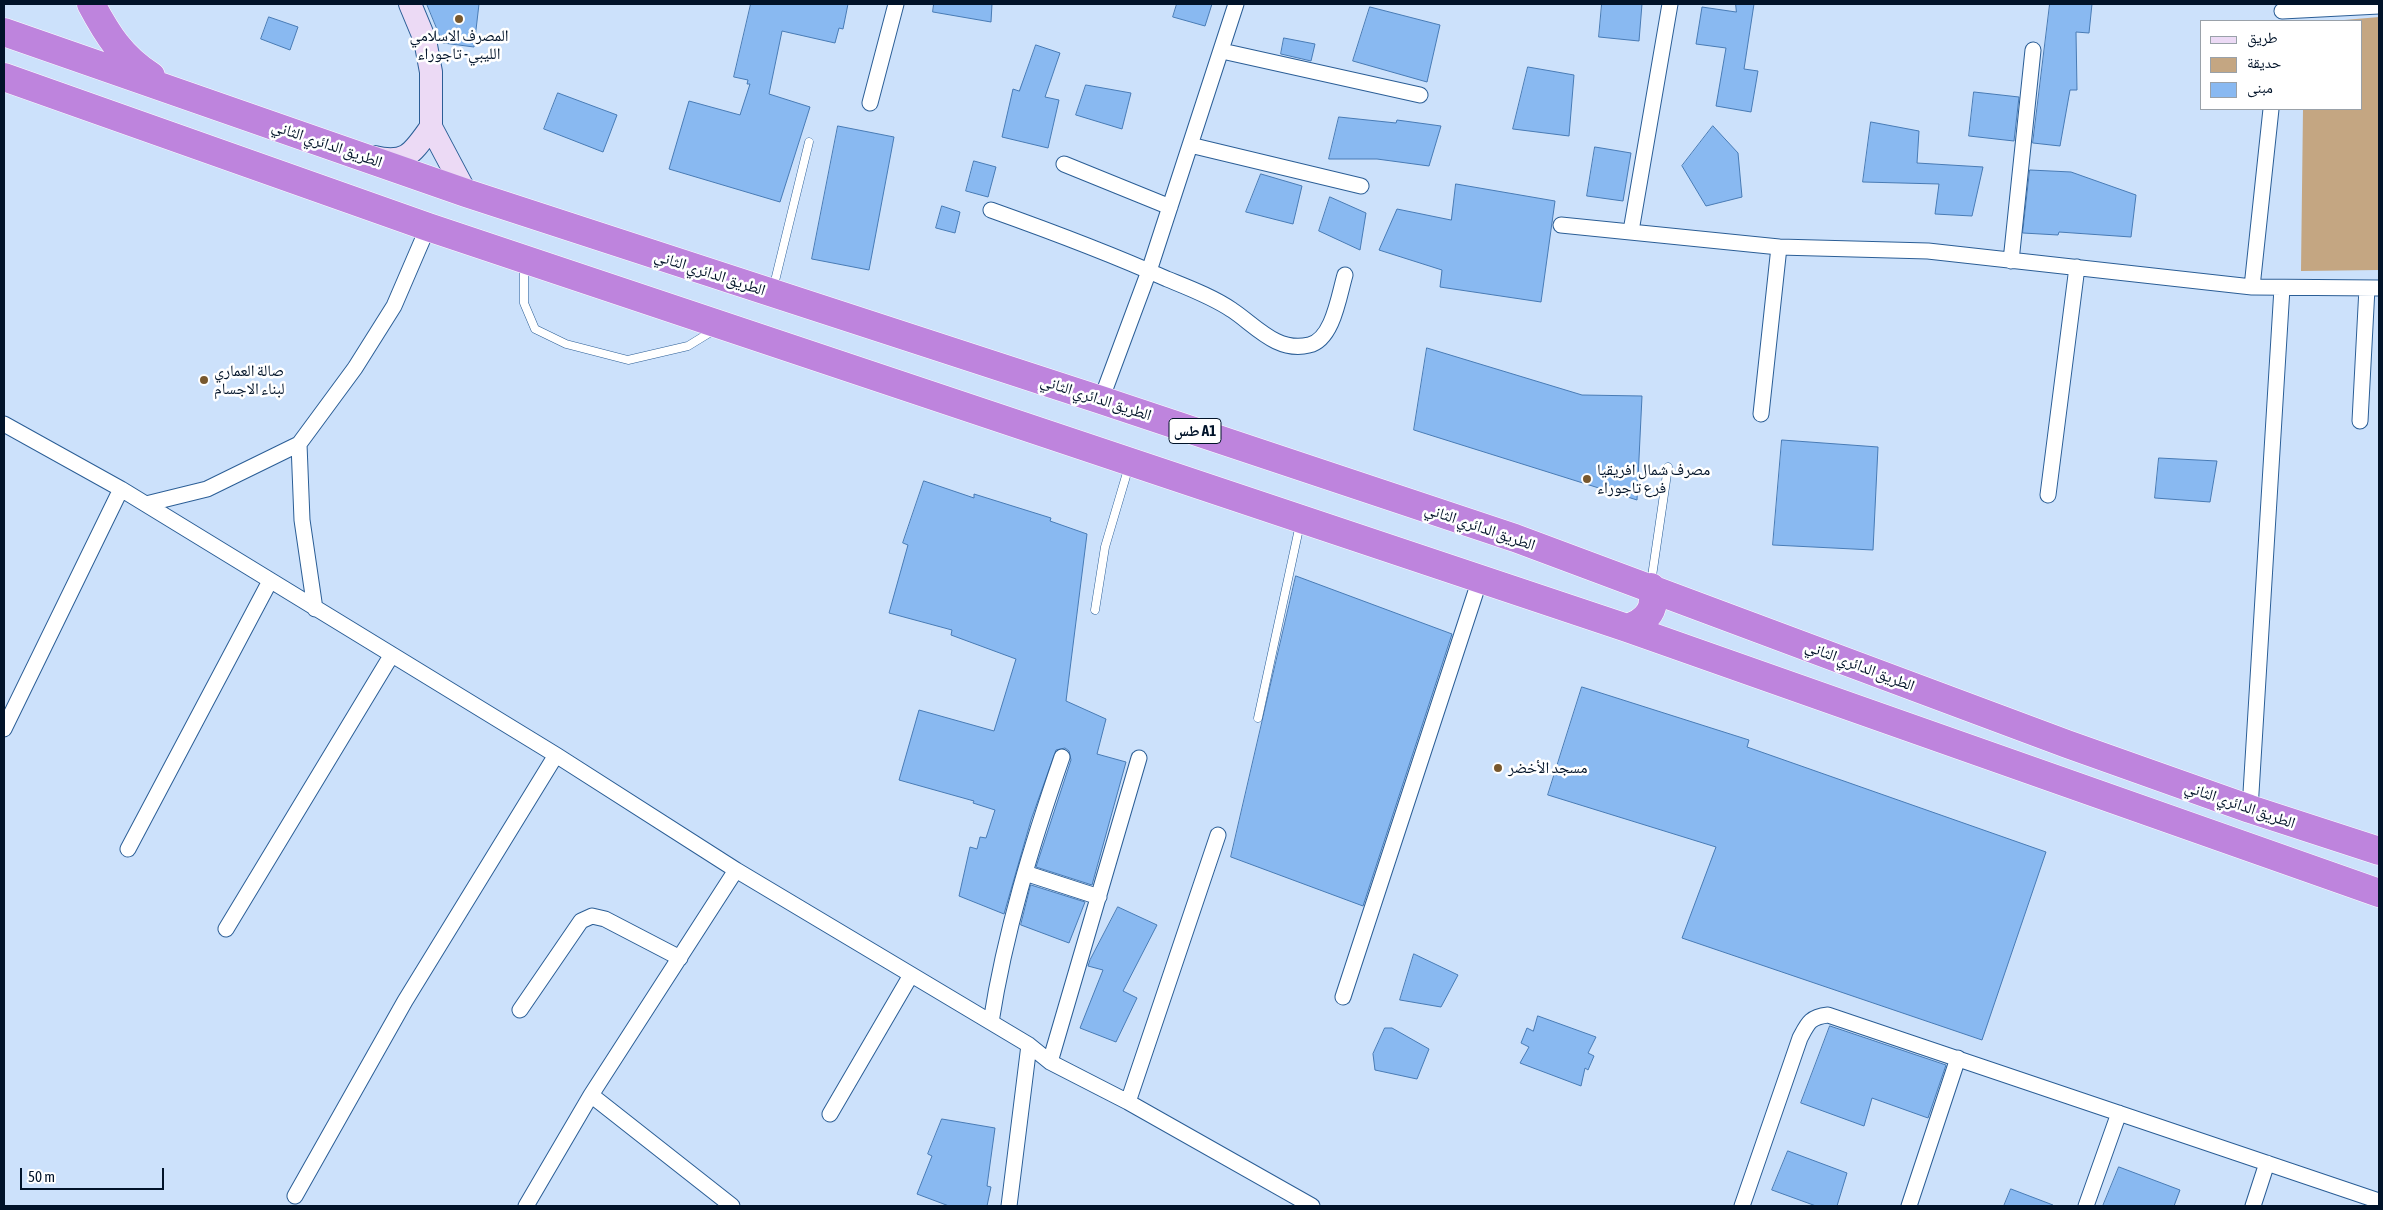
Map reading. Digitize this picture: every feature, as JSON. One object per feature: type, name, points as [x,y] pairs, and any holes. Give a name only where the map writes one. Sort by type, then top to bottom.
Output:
[{"type":"highway","points":[[91,4],[115,44],[132,64],[157,80],[165,88]]},
{"type":"highway","name":"الطريق الدائري الثاني","points":[[4,32],[466,193],[1101,400],[1506,535],[1651,587],[2067,744],[2250,809],[2379,851]]},
{"type":"highway","points":[[4,77],[428,227],[1627,628],[2379,893]]},
{"type":"highway","points":[[1627,628],[1637,625],[1648,616],[1654,602],[1651,587]]},
{"type":"highway","points":[[1736,667],[1735,650],[1738,642],[1742,635],[1753,626]]},
{"type":"street","points":[[410,4],[425,40],[431,72],[431,127],[466,193]]},
{"type":"street","points":[[870,103],[896,4]]},
{"type":"street","points":[[1101,400],[1149,271],[1236,4]]},
{"type":"street","points":[[1631,231],[1670,4]]},
{"type":"street","points":[[2282,12],[2379,6]]},
{"type":"street","points":[[2011,261],[2033,50]]},
{"type":"street","points":[[1222,51],[1420,95]]},
{"type":"street","points":[[2252,287],[2271,110]]},
{"type":"street","points":[[345,150],[392,161],[406,156],[416,147],[431,127]]},
{"type":"street","points":[[1190,145],[1361,186]]},
{"type":"street","points":[[1064,164],[1170,207]]},
{"type":"street","points":[[990,210],[1110,254],[1219,302],[1265,336],[1292,346],[1309,346],[1318,341],[1328,331],[1345,274]]},
{"type":"street","points":[[1561,225],[1779,247],[1928,251],[2252,287],[2373,288],[2360,422]]},
{"type":"street","points":[[146,504],[207,489],[299,444],[355,368],[394,306],[428,227]]},
{"type":"street","points":[[1761,414],[1779,247]]},
{"type":"street","points":[[2048,495],[2077,267]]},
{"type":"street","points":[[2250,809],[2282,288]]},
{"type":"street","points":[[4,424],[146,504],[391,656],[556,755],[736,870],[1029,1045],[1050,1062],[1128,1102],[1312,1206]]},
{"type":"street","points":[[299,444],[302,520],[315,609]]},
{"type":"street","points":[[4,729],[121,489]]},
{"type":"street","points":[[1343,997],[1480,579]]},
{"type":"street","points":[[128,849],[270,581]]},
{"type":"street","points":[[226,929],[391,656]]},
{"type":"street","points":[[295,1196],[405,1001],[556,755]]},
{"type":"street","points":[[991,1022],[999,967],[1025,872],[1062,757]]},
{"type":"street","points":[[1050,1062],[1139,758]]},
{"type":"street","points":[[1128,1102],[1218,835]]},
{"type":"street","points":[[526,1206],[591,1096],[736,870]]},
{"type":"street","points":[[1025,872],[1099,897]]},
{"type":"street","points":[[520,1010],[581,921],[592,916],[604,919],[680,958]]},
{"type":"street","points":[[830,1114],[911,975]]},
{"type":"street","points":[[1742,1206],[1800,1038],[1808,1024],[1816,1016],[1828,1015],[2379,1201]]},
{"type":"street","points":[[1009,1206],[1029,1045]]},
{"type":"street","points":[[1909,1206],[1958,1058]]},
{"type":"street","points":[[591,1096],[732,1206]]},
{"type":"street","points":[[2086,1206],[2120,1113]]},
{"type":"street","points":[[2253,1206],[2267,1163]]},
{"type":"lane","points":[[772,294],[809,142]]},
{"type":"lane","points":[[524,259],[524,302],[534,329],[566,344],[628,360],[688,346],[722,325]]},
{"type":"lane","points":[[1095,610],[1105,547],[1130,462]]},
{"type":"lane","points":[[1651,587],[1668,467]]},
{"type":"lane","points":[[1258,718],[1301,519]]},
{"type":"green space","points":[[2379,17],[2379,270],[2301,271],[2303,110],[2363,110],[2363,20],[2344,20]]},
{"type":"building","points":[[427,4],[479,4],[474,47],[443,43]]},
{"type":"building","points":[[751,4],[848,4],[843,29],[839,28],[835,43],[782,31],[769,94],[810,107],[780,202],[669,169],[689,101],[740,115],[750,84],[747,84],[748,80],[734,77]]},
{"type":"building","points":[[934,4],[992,4],[991,22],[933,12]]},
{"type":"building","points":[[1177,4],[1212,4],[1205,26],[1173,17]]},
{"type":"building","points":[[1602,4],[1642,4],[1639,41],[1599,37]]},
{"type":"building","points":[[1736,4],[1754,4],[1744,69],[1758,71],[1751,112],[1716,106],[1726,48],[1696,44],[1702,7],[1736,12]]},
{"type":"building","points":[[2050,4],[2092,4],[2089,33],[2076,32],[2077,90],[2070,90],[2060,146],[2033,143]]},
{"type":"building","points":[[1370,7],[1440,25],[1427,82],[1353,61]]},
{"type":"building","points":[[269,17],[298,27],[290,50],[261,39]]},
{"type":"building","points":[[1284,38],[1315,44],[1311,61],[1281,54]]},
{"type":"building","points":[[1036,45],[1060,53],[1045,97],[1059,100],[1048,148],[1002,137],[1013,89],[1019,91]]},
{"type":"building","points":[[1528,67],[1574,75],[1569,136],[1513,129]]},
{"type":"building","points":[[1086,85],[1131,93],[1122,129],[1076,115]]},
{"type":"building","points":[[1974,92],[2019,97],[2014,141],[1969,136]]},
{"type":"building","points":[[558,93],[617,115],[603,152],[544,129]]},
{"type":"building","points":[[1339,117],[1396,123],[1397,120],[1441,126],[1429,166],[1377,159],[1329,159]]},
{"type":"building","points":[[1871,122],[1919,131],[1917,163],[1983,167],[1972,216],[1935,214],[1939,184],[1863,182]]},
{"type":"building","points":[[838,126],[894,137],[869,270],[812,259]]},
{"type":"building","points":[[1713,126],[1738,153],[1742,197],[1706,206],[1682,166]]},
{"type":"building","points":[[1595,147],[1631,153],[1623,201],[1587,196]]},
{"type":"building","points":[[974,161],[996,167],[988,197],[966,191]]},
{"type":"building","points":[[2030,170],[2071,172],[2136,195],[2131,237],[2059,232],[2058,235],[2023,233]]},
{"type":"building","points":[[1261,174],[1302,186],[1293,224],[1246,212]]},
{"type":"building","points":[[1456,184],[1555,201],[1541,302],[1440,287],[1442,270],[1379,250],[1397,209],[1451,220]]},
{"type":"building","points":[[1330,197],[1366,213],[1360,250],[1319,231]]},
{"type":"building","points":[[942,206],[960,212],[955,233],[936,228]]},
{"type":"building","points":[[1427,348],[1582,395],[1642,396],[1637,500],[1414,430]]},
{"type":"building","points":[[1782,440],[1878,447],[1873,550],[1773,545]]},
{"type":"building","points":[[2159,458],[2217,461],[2210,502],[2155,498]]},
{"type":"building","points":[[924,481],[974,498],[974,494],[1051,518],[1050,521],[1087,534],[1066,701],[1106,719],[1097,754],[1126,762],[1092,885],[1036,867],[1071,760],[1069,751],[1065,748],[1056,750],[1031,820],[1004,914],[959,896],[970,847],[977,849],[980,837],[986,838],[995,810],[973,803],[974,801],[899,780],[919,710],[994,731],[1016,659],[951,635],[952,630],[889,613],[908,545],[903,543]]},
{"type":"building","points":[[1296,576],[1452,634],[1363,906],[1231,857]]},
{"type":"building","points":[[1582,687],[1749,740],[1747,747],[2046,852],[1982,1040],[1682,938],[1716,847],[1548,795]]},
{"type":"building","points":[[1031,885],[1085,902],[1069,943],[1021,925]]},
{"type":"building","points":[[1118,907],[1157,925],[1123,991],[1137,998],[1116,1042],[1080,1028],[1103,970],[1088,966]]},
{"type":"building","points":[[1414,954],[1458,975],[1441,1007],[1400,1000]]},
{"type":"building","points":[[1538,1016],[1596,1037],[1588,1053],[1594,1056],[1588,1070],[1585,1068],[1581,1086],[1520,1063],[1529,1047],[1521,1043],[1527,1028],[1533,1031]]},
{"type":"building","points":[[1830,1026],[1946,1065],[1928,1118],[1872,1098],[1864,1126],[1801,1103]]},
{"type":"building","points":[[1385,1028],[1392,1028],[1429,1049],[1417,1079],[1375,1070],[1373,1054]]},
{"type":"building","points":[[942,1119],[995,1128],[987,1186],[991,1187],[987,1206],[949,1206],[917,1194],[932,1156],[928,1154]]},
{"type":"building","points":[[1788,1151],[1847,1173],[1837,1206],[1816,1206],[1772,1190]]},
{"type":"building","points":[[2119,1167],[2180,1190],[2174,1206],[2103,1206]]},
{"type":"building","points":[[2011,1189],[2053,1205],[2053,1206],[2004,1206]]},
{"type":"place","name":"المصرف الاسلامي الليبي- تاجوراء","points":[[459,19]]},
{"type":"place","name":"صالة العماري لبناء الاجسام","points":[[204,380]]},
{"type":"place","name":"مصرف شمال افريقيا فرع تاجوراء","points":[[1587,479]]},
{"type":"place","name":"مسجد الأخضر","points":[[1498,768]]}]
